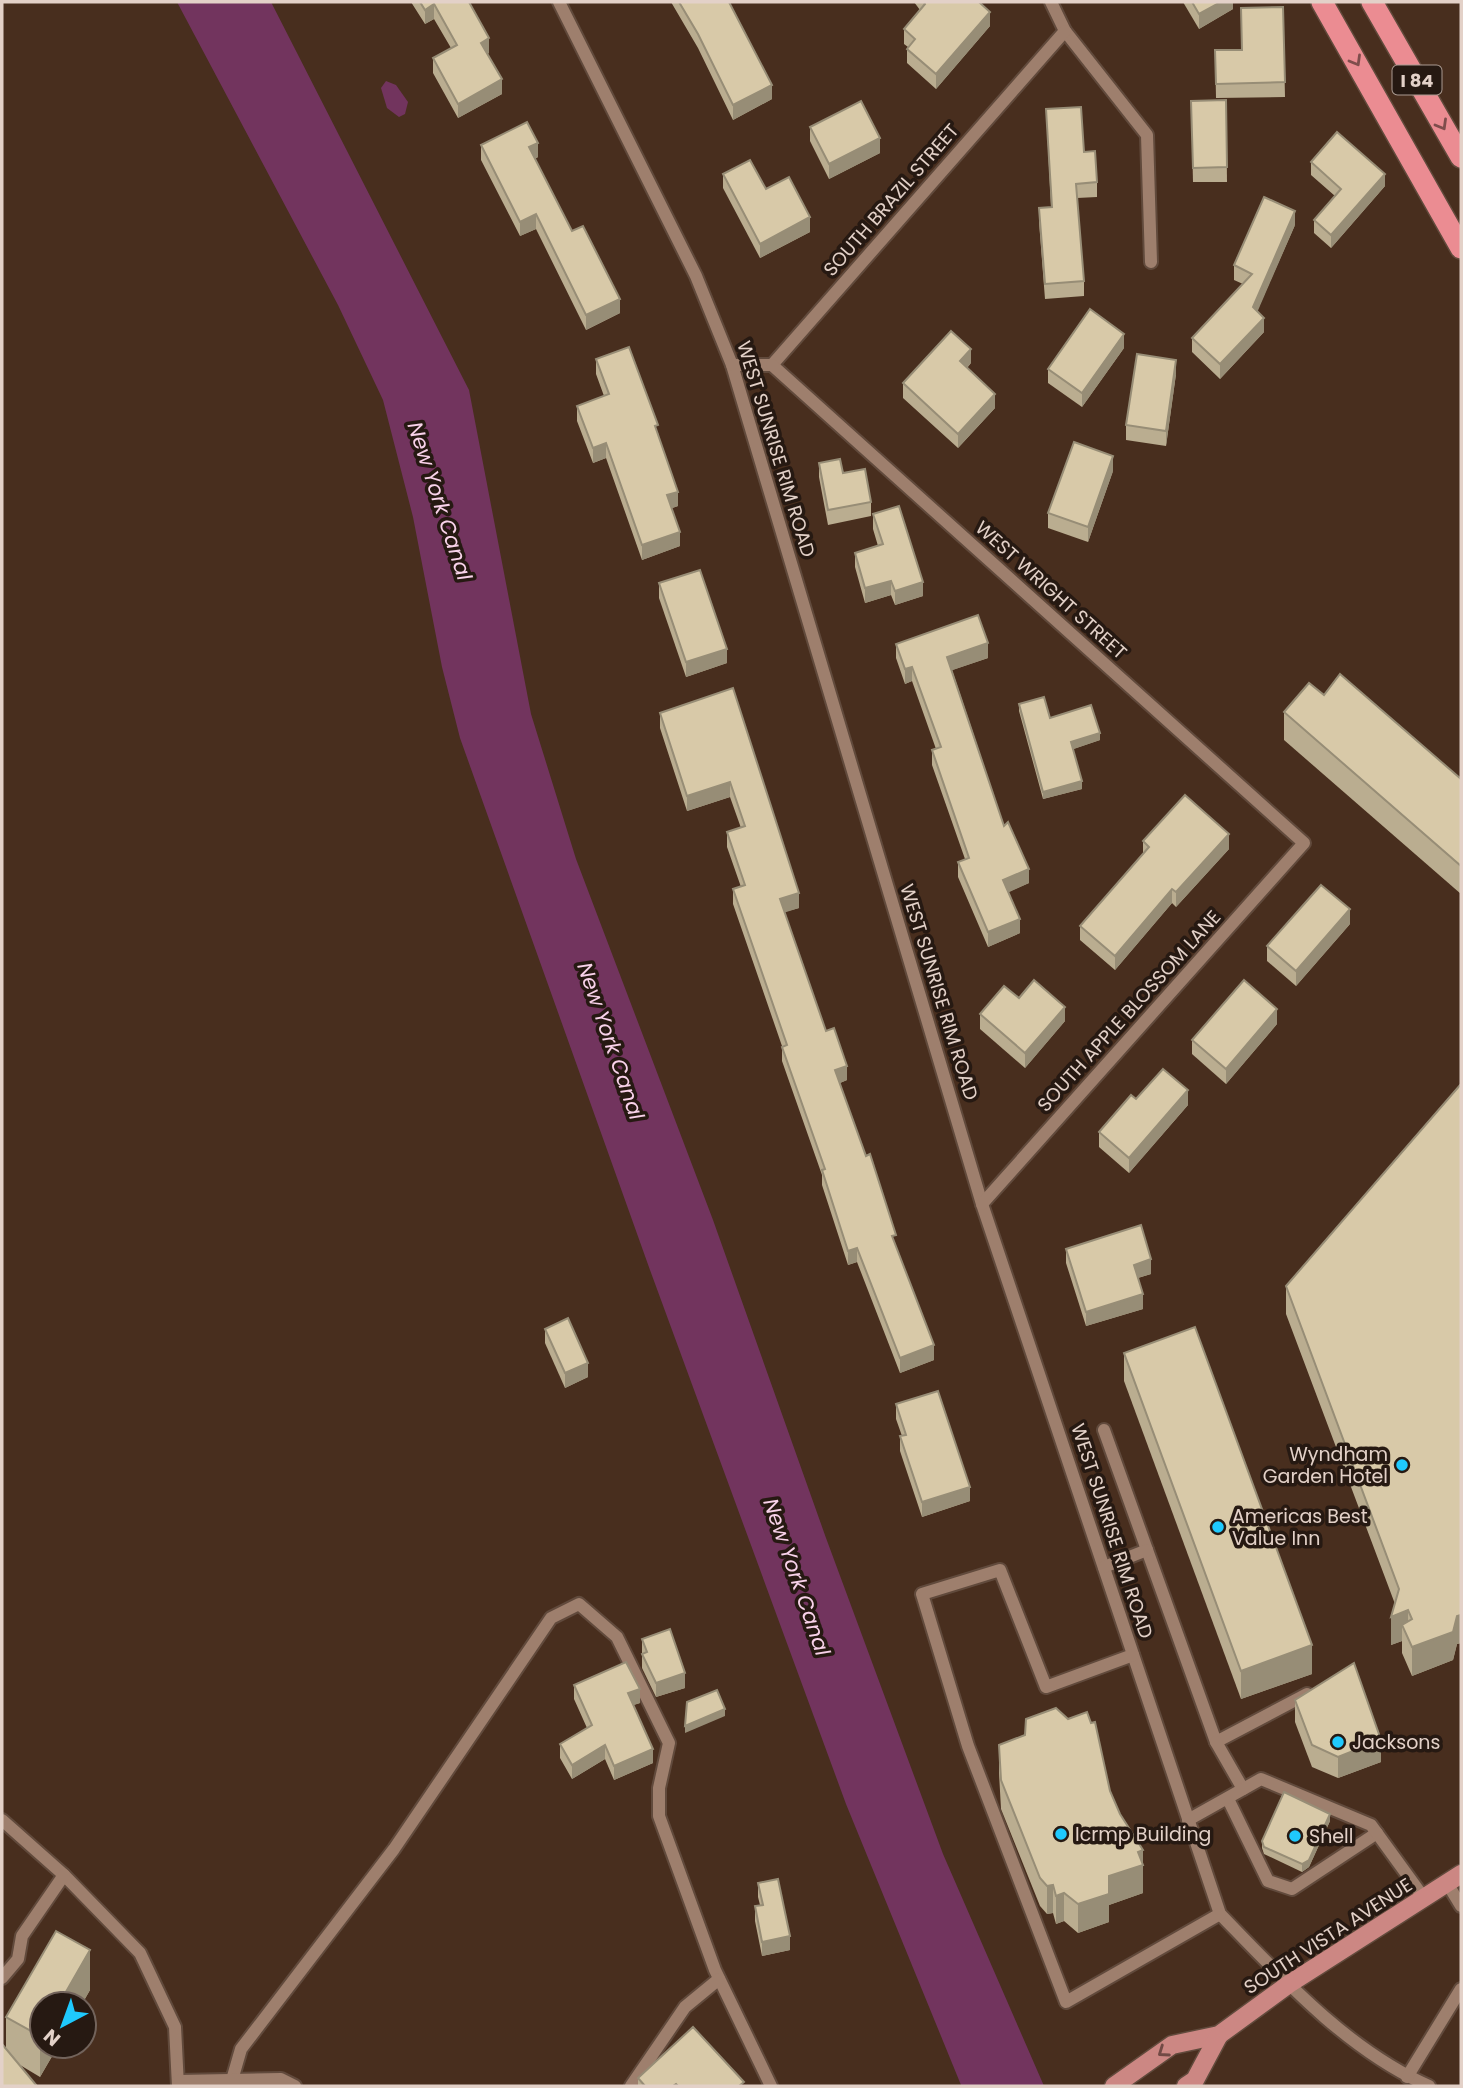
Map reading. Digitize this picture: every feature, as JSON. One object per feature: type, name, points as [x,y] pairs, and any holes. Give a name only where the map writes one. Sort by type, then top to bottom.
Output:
[{"type":"highway","points":[[1322,2],[1461,248]]},
{"type":"highway","name":"I 84","points":[[1372,2],[1461,157]]},
{"type":"main road","name":"SOUTH VISTA AVENUE","points":[[1114,2086],[1172,2045],[1219,2035],[1289,1984],[1454,1879]]},
{"type":"main road","name":"SOUTH VISTA AVENUE","points":[[1186,2086],[1195,2080],[1219,2035]]},
{"type":"street","name":"WEST SUNRISE RIM ROAD","points":[[559,2],[695,276],[732,365],[982,1204],[1220,1914],[1289,1984],[1345,2032],[1407,2077],[1429,2086]]},
{"type":"street","points":[[1051,2],[1065,31],[1147,135],[1151,262]]},
{"type":"street","name":"SOUTH BRAZIL STREET","points":[[772,365],[1065,31]]},
{"type":"street","points":[[732,365],[772,365]]},
{"type":"street","name":"WEST WRIGHT STREET","points":[[772,365],[1304,843]]},
{"type":"street","name":"SOUTH APPLE BLOSSOM LANE","points":[[982,1204],[1304,843]]},
{"type":"street","points":[[1104,1430],[1216,1742],[1243,1789]]},
{"type":"street","points":[[1104,1567],[1147,1550]]},
{"type":"street","points":[[1133,1655],[1046,1688],[1000,1570],[922,1594],[968,1745],[1066,2002],[1220,1914]]},
{"type":"street","points":[[232,2080],[241,2049],[394,1849],[551,1618],[579,1604],[617,1637],[669,1742],[659,1788],[659,1816],[719,1979],[771,2086]]},
{"type":"street","points":[[1216,1742],[1324,1685]]},
{"type":"street","points":[[1188,1820],[1261,1779],[1371,1825],[1424,1898]]},
{"type":"street","points":[[1228,1799],[1268,1881],[1292,1889],[1377,1833]]},
{"type":"street","points":[[2,1820],[64,1875],[140,1953],[175,2027],[178,2084],[281,2079],[295,2086]]},
{"type":"street","points":[[2,1978],[18,1959],[22,1936],[64,1875]]},
{"type":"street","points":[[1454,1879],[1461,1906]]},
{"type":"street","points":[[631,2086],[685,2007],[719,1979]]},
{"type":"street","points":[[1407,2077],[1461,1989]]},
{"type":"water","name":"New York Canal","points":[[177,2],[271,2],[469,390],[531,714],[576,859],[713,1220],[826,1538],[943,1854],[1044,2086],[961,2085],[846,1804],[650,1270],[460,738],[442,667],[413,517],[383,400],[338,305]]},
{"type":"water","points":[[386,81],[396,85],[408,102],[405,114],[399,117],[387,108],[381,88]]},
{"type":"building","points":[[420,2],[469,2],[489,38],[481,43],[502,79],[458,104],[433,58],[457,45],[434,4],[425,10]]},
{"type":"building","points":[[679,2],[729,2],[772,85],[733,105]]},
{"type":"building","points":[[924,2],[979,2],[990,12],[936,74],[907,49],[915,39],[904,29]]},
{"type":"building","points":[[1192,2],[1221,2],[1199,14]]},
{"type":"building","points":[[1283,7],[1285,82],[1216,84],[1215,50],[1242,50],[1241,8]]},
{"type":"building","points":[[1226,100],[1227,167],[1193,168],[1191,101]]},
{"type":"building","points":[[861,101],[880,138],[829,164],[810,127]]},
{"type":"building","points":[[1081,107],[1084,152],[1095,151],[1097,182],[1076,184],[1084,281],[1045,284],[1039,208],[1052,207],[1046,109]]},
{"type":"building","points":[[527,122],[538,143],[529,147],[572,231],[583,226],[620,299],[586,315],[536,214],[520,222],[481,145]]},
{"type":"building","points":[[1337,132],[1385,174],[1331,235],[1314,220],[1341,189],[1311,162]]},
{"type":"building","points":[[750,160],[766,189],[789,177],[810,217],[760,244],[723,174]]},
{"type":"building","points":[[1264,197],[1295,211],[1253,307],[1264,318],[1220,364],[1192,338],[1252,274],[1234,265]]},
{"type":"building","points":[[1090,309],[1124,334],[1082,393],[1048,369]]},
{"type":"building","points":[[951,331],[971,349],[960,361],[995,394],[958,434],[903,383]]},
{"type":"building","points":[[629,347],[658,425],[655,426],[678,492],[667,495],[680,532],[642,545],[606,443],[593,448],[577,406],[609,394],[596,359]]},
{"type":"building","points":[[1137,354],[1176,360],[1166,431],[1126,425]]},
{"type":"building","points":[[1074,442],[1113,456],[1088,527],[1048,513]]},
{"type":"building","points":[[840,459],[843,473],[865,469],[871,502],[828,510],[819,463]]},
{"type":"building","points":[[899,506],[923,582],[895,591],[891,581],[865,588],[855,553],[883,544],[873,514]]},
{"type":"building","points":[[700,570],[727,649],[686,662],[659,583]]},
{"type":"building","points":[[978,615],[988,643],[947,657],[1004,826],[1008,822],[1029,869],[1003,880],[1020,919],[988,932],[958,862],[969,858],[932,750],[941,747],[912,667],[905,669],[896,644]]},
{"type":"building","points":[[1340,674],[1461,779],[1461,866],[1284,712],[1309,683],[1324,695]]},
{"type":"building","points":[[733,688],[799,893],[780,899],[826,1031],[834,1028],[847,1066],[835,1070],[866,1156],[870,1154],[896,1235],[892,1236],[934,1345],[900,1358],[857,1248],[848,1251],[822,1170],[825,1169],[782,1047],[787,1045],[733,889],[745,885],[727,832],[745,826],[730,782],[687,796],[660,713]]},
{"type":"building","points":[[1044,697],[1050,718],[1091,705],[1100,733],[1071,742],[1082,781],[1043,792],[1019,704]]},
{"type":"building","points":[[1185,795],[1229,834],[1176,892],[1172,889],[1115,956],[1080,926],[1149,847],[1143,841]]},
{"type":"building","points":[[1321,885],[1350,909],[1296,971],[1267,946]]},
{"type":"building","points":[[1034,980],[1065,1007],[1025,1053],[980,1014],[1004,986],[1019,998]]},
{"type":"building","points":[[1244,980],[1277,1009],[1226,1069],[1192,1040]]},
{"type":"building","points":[[1163,1069],[1188,1090],[1129,1158],[1099,1132],[1131,1095],[1136,1099]]},
{"type":"building","name":"Wyndham Garden Hotel","points":[[1461,1084],[1461,1615],[1457,1616],[1453,1632],[1412,1647],[1402,1625],[1412,1619],[1408,1610],[1391,1617],[1399,1589],[1286,1286]]},
{"type":"building","points":[[1141,1225],[1151,1259],[1134,1265],[1143,1294],[1086,1312],[1066,1249]]},
{"type":"building","points":[[568,1318],[588,1363],[565,1373],[545,1329]]},
{"type":"building","name":"Americas Best Value Inn","points":[[1195,1327],[1312,1645],[1241,1671],[1124,1353]]},
{"type":"building","points":[[938,1391],[970,1487],[922,1502],[900,1436],[906,1435],[896,1404]]},
{"type":"building","points":[[670,1629],[685,1673],[656,1683],[642,1654],[647,1652],[642,1639]]},
{"type":"building","points":[[626,1662],[640,1689],[628,1693],[653,1749],[614,1766],[605,1745],[572,1765],[560,1744],[592,1725],[574,1685]]},
{"type":"building","name":"Jacksons","points":[[1354,1663],[1381,1740],[1338,1757],[1312,1745],[1295,1700]]},
{"type":"building","points":[[717,1690],[725,1709],[685,1726],[687,1702]]},
{"type":"building","name":"Icrmp Building","points":[[1056,1708],[1068,1719],[1087,1712],[1091,1723],[1095,1722],[1110,1791],[1120,1814],[1143,1850],[1138,1852],[1143,1865],[1109,1876],[1109,1894],[1078,1904],[1064,1893],[1056,1896],[1053,1885],[1047,1886],[1040,1878],[1001,1780],[999,1745],[1025,1735],[1026,1719]]},
{"type":"building","name":"Shell","points":[[1284,1792],[1330,1814],[1309,1860],[1302,1864],[1264,1847],[1262,1841]]},
{"type":"building","points":[[778,1879],[790,1936],[762,1942],[755,1906],[763,1905],[758,1883]]},
{"type":"building","points":[[56,1931],[90,1950],[67,1990],[28,1990],[28,2029],[6,2017]]},
{"type":"building","points":[[693,2027],[744,2082],[739,2086],[645,2086],[638,2078]]},
{"type":"building","points":[[2,2044],[37,2086],[2,2086]]},
{"type":"place","name":"Wyndham Garden Hotel","points":[[1402,1465]]},
{"type":"place","name":"Americas Best Value Inn","points":[[1218,1527]]},
{"type":"place","name":"Jacksons","points":[[1338,1742]]},
{"type":"place","name":"Icrmp Building","points":[[1061,1834]]},
{"type":"place","name":"Shell","points":[[1295,1836]]}]
